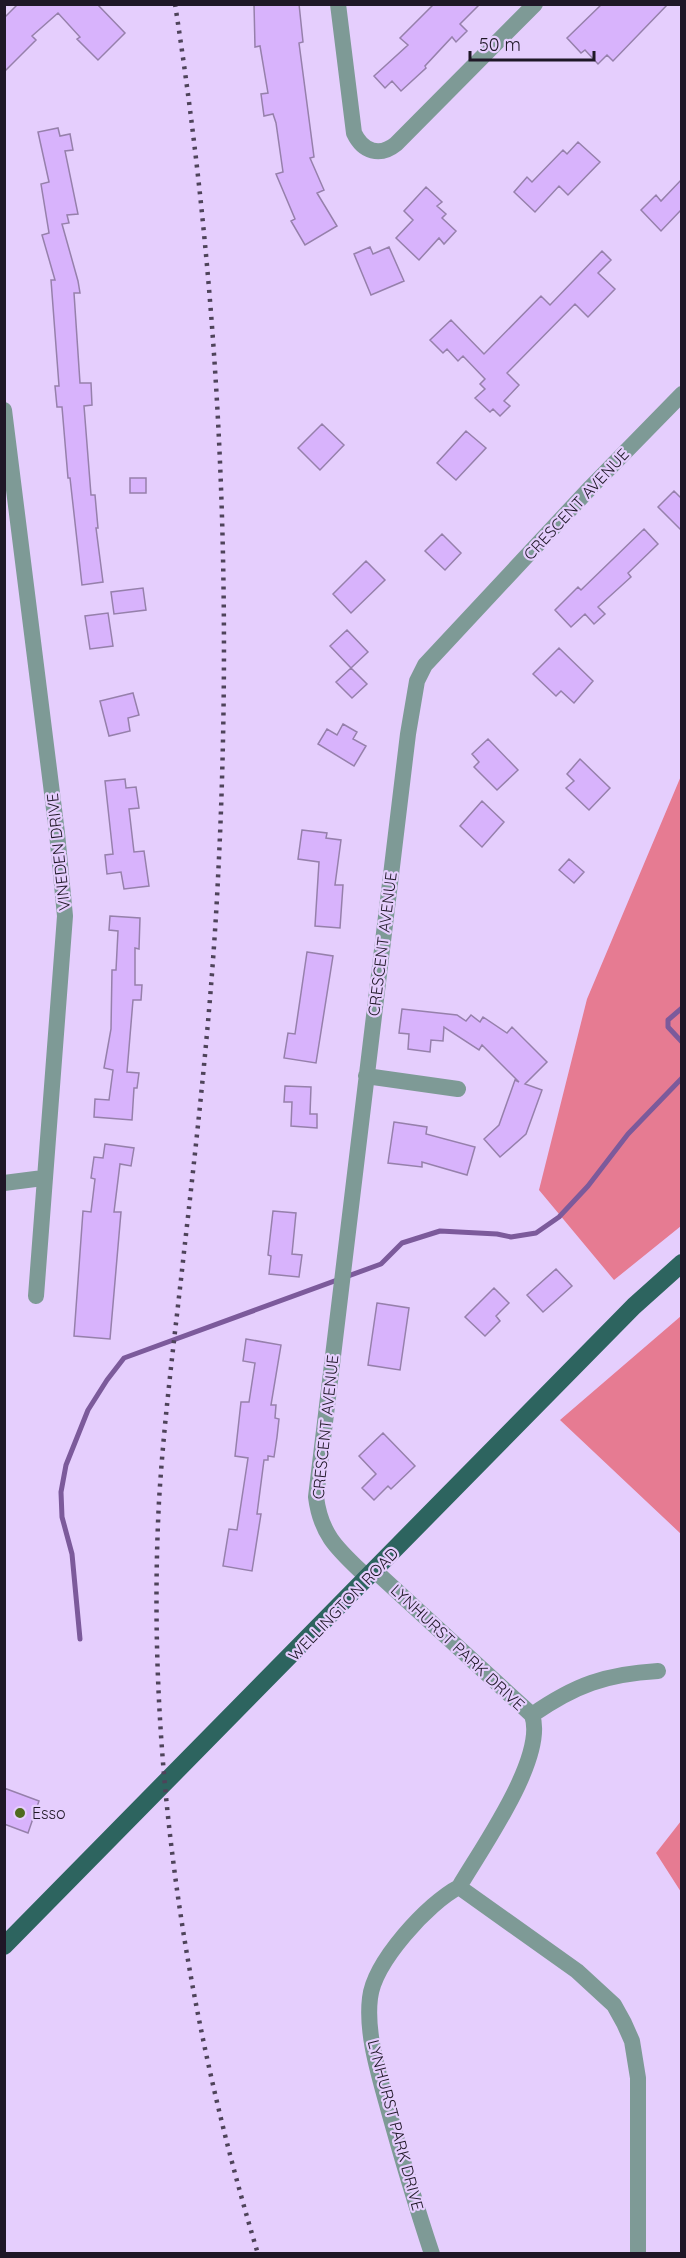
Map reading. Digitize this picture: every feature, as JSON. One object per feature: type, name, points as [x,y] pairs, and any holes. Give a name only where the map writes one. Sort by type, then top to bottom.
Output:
[{"type":"main road","name":"WELLINGTON ROAD","points":[[4,1946],[634,1306],[681,1263]]},
{"type":"street","points":[[338,4],[354,133],[362,146],[375,152],[389,149],[396,144],[535,4]]},
{"type":"street","name":"CRESCENT AVENUE","points":[[372,1574],[327,1535],[319,1518],[316,1497],[408,734],[417,681],[433,657],[681,394]]},
{"type":"street","name":"VINEDEN DRIVE","points":[[4,410],[64,897],[62,957],[43,1179],[36,1296]]},
{"type":"street","points":[[366,1076],[458,1089]]},
{"type":"street","points":[[4,1183],[43,1179]]},
{"type":"street","name":"LYNHURST PARK DRIVE","points":[[372,1574],[532,1715],[535,1723],[534,1744],[525,1773],[459,1887],[439,1900],[386,1959],[375,1977],[370,1997],[371,2029],[381,2082],[432,2253]]},
{"type":"street","points":[[532,1715],[563,1693],[596,1680],[621,1673],[658,1671]]},
{"type":"street","points":[[459,1887],[577,1971],[614,2005],[624,2023],[632,2041],[638,2078],[638,2253]]},
{"type":"shaded area","points":[[681,776],[681,1226],[614,1280],[539,1190],[587,999]]},
{"type":"shaded area","points":[[681,1316],[681,1534],[560,1420]]},
{"type":"shaded area","points":[[681,1821],[681,1892],[656,1853]]},
{"type":"building","points":[[18,4],[97,4],[125,33],[98,60],[77,39],[80,37],[58,13],[32,36],[36,40],[4,72],[4,18]]},
{"type":"building","points":[[254,4],[299,4],[303,42],[299,43],[314,157],[310,158],[324,190],[317,193],[337,226],[305,245],[291,221],[295,219],[276,174],[283,172],[273,114],[264,116],[261,94],[268,93],[260,46],[255,47]]},
{"type":"building","points":[[434,4],[480,4],[460,24],[467,31],[456,42],[452,37],[425,66],[426,68],[401,91],[392,81],[385,88],[374,76],[408,45],[400,38]]},
{"type":"building","points":[[602,4],[668,4],[613,61],[607,55],[598,64],[585,50],[581,53],[567,38]]},
{"type":"building","points":[[58,128],[60,136],[70,134],[73,150],[65,151],[78,214],[67,215],[69,223],[62,224],[80,293],[74,293],[80,383],[91,383],[92,405],[84,406],[91,495],[95,495],[98,528],[96,528],[103,582],[82,585],[70,478],[68,478],[62,407],[57,407],[55,386],[59,386],[51,280],[55,280],[42,235],[49,233],[41,184],[49,182],[38,132]]},
{"type":"building","points":[[578,142],[600,162],[568,195],[559,186],[535,212],[514,192],[527,177],[532,182],[563,150],[567,154]]},
{"type":"building","points":[[681,180],[681,210],[661,231],[641,210],[656,195],[661,201]]},
{"type":"building","points":[[426,187],[442,202],[437,206],[446,214],[442,218],[456,231],[444,244],[439,238],[419,260],[396,238],[413,220],[404,211]]},
{"type":"building","points":[[370,247],[373,254],[389,247],[404,281],[371,295],[354,254]]},
{"type":"building","points":[[602,251],[611,260],[598,273],[615,289],[588,317],[575,304],[507,373],[519,385],[504,401],[510,406],[500,416],[493,409],[490,412],[475,398],[485,389],[480,384],[485,379],[463,356],[458,361],[447,349],[443,353],[430,340],[451,320],[484,354],[541,296],[550,305]]},
{"type":"building","points":[[322,424],[344,445],[320,470],[298,448]]},
{"type":"building","points":[[466,431],[486,448],[456,480],[437,463]]},
{"type":"building","points":[[130,478],[146,478],[146,493],[130,493]]},
{"type":"building","points":[[674,491],[681,498],[681,530],[658,507]]},
{"type":"building","points":[[644,529],[658,544],[628,573],[631,577],[598,607],[605,614],[594,624],[585,614],[571,627],[555,610],[578,587],[581,590]]},
{"type":"building","points":[[442,534],[461,553],[445,570],[425,551]]},
{"type":"building","points":[[366,561],[385,580],[351,613],[333,594]]},
{"type":"building","points":[[143,588],[146,610],[114,614],[111,592]]},
{"type":"building","points":[[108,613],[113,646],[90,649],[85,616]]},
{"type":"building","points":[[347,630],[368,652],[351,668],[330,646]]},
{"type":"building","points":[[559,648],[593,681],[574,703],[561,691],[556,696],[533,674]]},
{"type":"building","points":[[351,668],[367,684],[352,698],[336,682]]},
{"type":"building","points":[[133,693],[139,715],[128,718],[130,731],[109,736],[100,701]]},
{"type":"building","points":[[343,724],[357,732],[353,739],[366,746],[354,766],[318,744],[327,729],[337,735]]},
{"type":"building","points":[[488,739],[518,770],[497,790],[474,767],[479,762],[472,754]]},
{"type":"building","points":[[580,759],[610,788],[589,810],[566,788],[574,781],[567,774]]},
{"type":"building","points":[[125,779],[126,788],[136,787],[139,808],[129,809],[134,852],[144,851],[149,886],[124,889],[121,872],[107,874],[105,855],[113,854],[105,781]]},
{"type":"building","points":[[482,801],[504,822],[482,847],[460,826]]},
{"type":"building","points":[[302,830],[327,833],[326,838],[341,840],[335,885],[343,885],[340,928],[315,926],[319,862],[298,859]]},
{"type":"building","points":[[569,859],[584,872],[574,883],[559,870]]},
{"type":"building","points":[[110,916],[140,918],[139,949],[135,948],[135,985],[142,985],[141,1000],[133,1000],[127,1072],[139,1073],[137,1088],[134,1088],[132,1120],[94,1117],[95,1099],[109,1100],[113,1070],[104,1068],[111,1029],[112,970],[116,970],[118,931],[109,930]]},
{"type":"building","points":[[307,952],[333,956],[316,1063],[284,1058],[288,1033],[295,1034]]},
{"type":"building","points":[[402,1009],[457,1015],[466,1021],[471,1015],[480,1022],[483,1017],[507,1033],[512,1027],[547,1062],[525,1084],[542,1090],[526,1134],[500,1157],[484,1139],[499,1125],[515,1080],[519,1082],[482,1045],[479,1050],[444,1027],[443,1041],[431,1040],[430,1052],[408,1049],[409,1034],[399,1033]]},
{"type":"building","points":[[285,1086],[311,1087],[310,1114],[317,1114],[317,1128],[291,1126],[292,1102],[284,1102]]},
{"type":"building","points":[[394,1122],[427,1127],[426,1134],[475,1147],[467,1175],[422,1162],[422,1167],[388,1163]]},
{"type":"building","points":[[105,1144],[134,1148],[131,1166],[120,1164],[114,1212],[121,1212],[110,1339],[74,1336],[83,1211],[91,1212],[95,1179],[91,1178],[94,1157],[103,1158]]},
{"type":"building","points":[[273,1211],[296,1213],[292,1254],[302,1255],[299,1277],[269,1274],[271,1256],[268,1255]]},
{"type":"building","points":[[556,1269],[572,1286],[543,1312],[527,1295]]},
{"type":"building","points":[[494,1288],[509,1303],[496,1316],[500,1321],[485,1336],[465,1317]]},
{"type":"building","points":[[377,1303],[409,1308],[400,1370],[368,1365]]},
{"type":"building","points":[[246,1339],[281,1345],[271,1405],[276,1405],[275,1418],[279,1419],[277,1437],[274,1457],[268,1456],[268,1460],[264,1460],[257,1514],[261,1514],[252,1571],[223,1566],[229,1529],[237,1530],[248,1458],[235,1456],[241,1402],[249,1402],[255,1363],[243,1361]]},
{"type":"building","points":[[383,1433],[415,1466],[391,1489],[388,1486],[374,1500],[362,1488],[376,1474],[359,1456]]},
{"type":"building","name":"Esso","points":[[4,1788],[39,1801],[28,1833],[4,1824]]},
{"type":"waterway","points":[[682,1008],[668,1020],[668,1027],[682,1042]]},
{"type":"waterway","points":[[80,1639],[72,1554],[62,1517],[61,1492],[66,1465],[88,1410],[124,1358],[381,1264],[402,1243],[440,1231],[497,1234],[511,1237],[536,1233],[559,1217],[588,1186],[628,1134],[682,1078]]},
{"type":"railway","points":[[175,4],[203,222],[212,331],[219,440],[224,659],[218,878],[212,972],[159,1501],[156,1597],[159,1692],[165,1787],[176,1882],[191,1976],[209,2069],[258,2254]]},
{"type":"place","name":"Esso","points":[[20,1813]]}]
